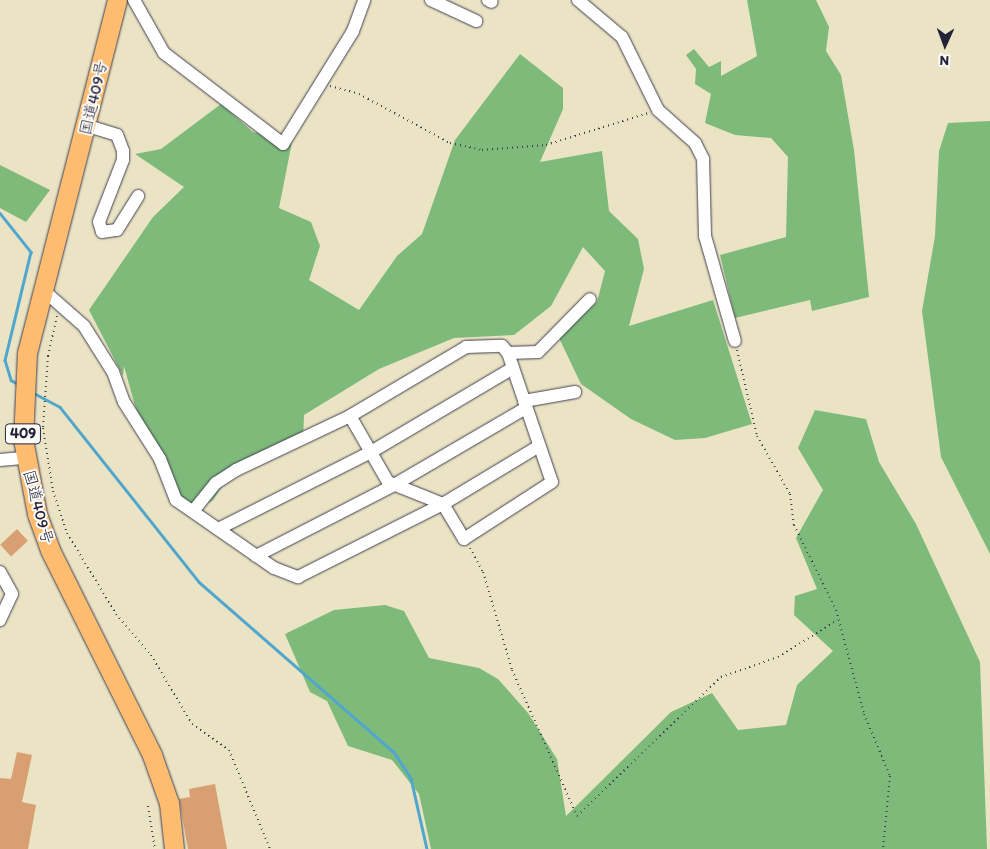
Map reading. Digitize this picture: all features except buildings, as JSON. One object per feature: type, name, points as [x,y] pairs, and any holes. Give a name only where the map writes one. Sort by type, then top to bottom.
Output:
[{"type":"highway","name":"国道409号","points":[[117,0],[88,126],[42,289],[27,352],[25,458],[50,550],[160,775],[174,849]]},
{"type":"street","points":[[134,0],[164,53],[282,144],[318,83],[353,31],[364,0]]},
{"type":"street","points":[[431,0],[476,22]]},
{"type":"street","points":[[578,0],[622,37],[658,110],[695,143],[703,160],[705,236],[735,341]]},
{"type":"street","points":[[88,126],[117,135],[123,151],[99,222],[102,232],[117,230],[138,196]]},
{"type":"street","points":[[42,289],[84,326],[113,372],[124,402],[160,459],[176,500],[194,510],[256,556],[298,577],[443,504],[540,446]]},
{"type":"street","points":[[508,353],[538,352],[590,298]]},
{"type":"street","points":[[194,510],[216,483],[236,470],[350,416],[461,349],[502,346],[508,353],[552,482],[464,539],[443,504],[388,482],[350,416]]},
{"type":"street","points":[[218,529],[371,452],[513,368]]},
{"type":"street","points":[[256,556],[394,485],[525,404],[575,392]]},
{"type":"street","points":[[0,460],[25,458]]},
{"type":"street","points":[[0,572],[12,594],[0,620]]},
{"type":"path","points":[[318,83],[359,94],[450,143],[482,150],[546,145],[658,110]]},
{"type":"path","points":[[62,305],[48,356],[44,428],[53,491],[67,533],[116,614],[151,655],[192,724],[229,750],[270,849]]},
{"type":"path","points":[[735,341],[757,436],[790,494],[794,525],[838,620],[864,714],[890,776],[883,849]]},
{"type":"path","points":[[464,539],[483,572],[512,670],[577,816],[721,677],[778,657],[838,620]]},
{"type":"path","points":[[148,806],[155,849]]},
{"type":"green space","points":[[747,0],[816,0],[829,27],[826,51],[841,75],[854,150],[869,297],[812,311],[810,300],[735,318],[720,255],[786,237],[788,157],[771,138],[735,135],[705,123],[711,94],[695,84],[696,69],[686,55],[694,49],[709,67],[721,61],[721,76],[757,56]]},
{"type":"green space","points":[[520,54],[563,88],[563,109],[540,162],[602,151],[609,211],[638,239],[644,269],[629,326],[713,300],[752,424],[705,438],[675,440],[631,419],[581,384],[559,338],[597,302],[605,271],[583,247],[551,306],[514,335],[454,338],[379,369],[304,415],[303,442],[229,476],[213,500],[195,512],[181,502],[135,406],[124,366],[123,376],[89,310],[153,217],[184,187],[135,154],[161,149],[221,104],[253,132],[292,142],[279,208],[311,222],[320,246],[309,280],[359,310],[397,256],[422,234],[455,140]]},
{"type":"green space","points":[[990,121],[990,554],[941,457],[922,311],[935,236],[939,151],[948,123]]},
{"type":"green space","points":[[0,165],[50,190],[26,222],[0,208]]},
{"type":"green space","points":[[815,410],[866,419],[879,462],[916,524],[980,662],[987,849],[431,849],[419,794],[392,760],[348,746],[327,701],[310,692],[285,634],[334,610],[385,605],[404,611],[429,658],[479,668],[498,679],[528,713],[557,759],[566,816],[671,712],[712,693],[738,730],[786,725],[797,685],[833,651],[794,615],[795,596],[817,589],[796,538],[823,490],[798,448]]},
{"type":"waterway","points":[[0,213],[31,252],[5,360],[11,380],[18,384]]},
{"type":"waterway","points":[[32,392],[60,407],[199,582],[394,752],[411,778],[427,849]]}]
